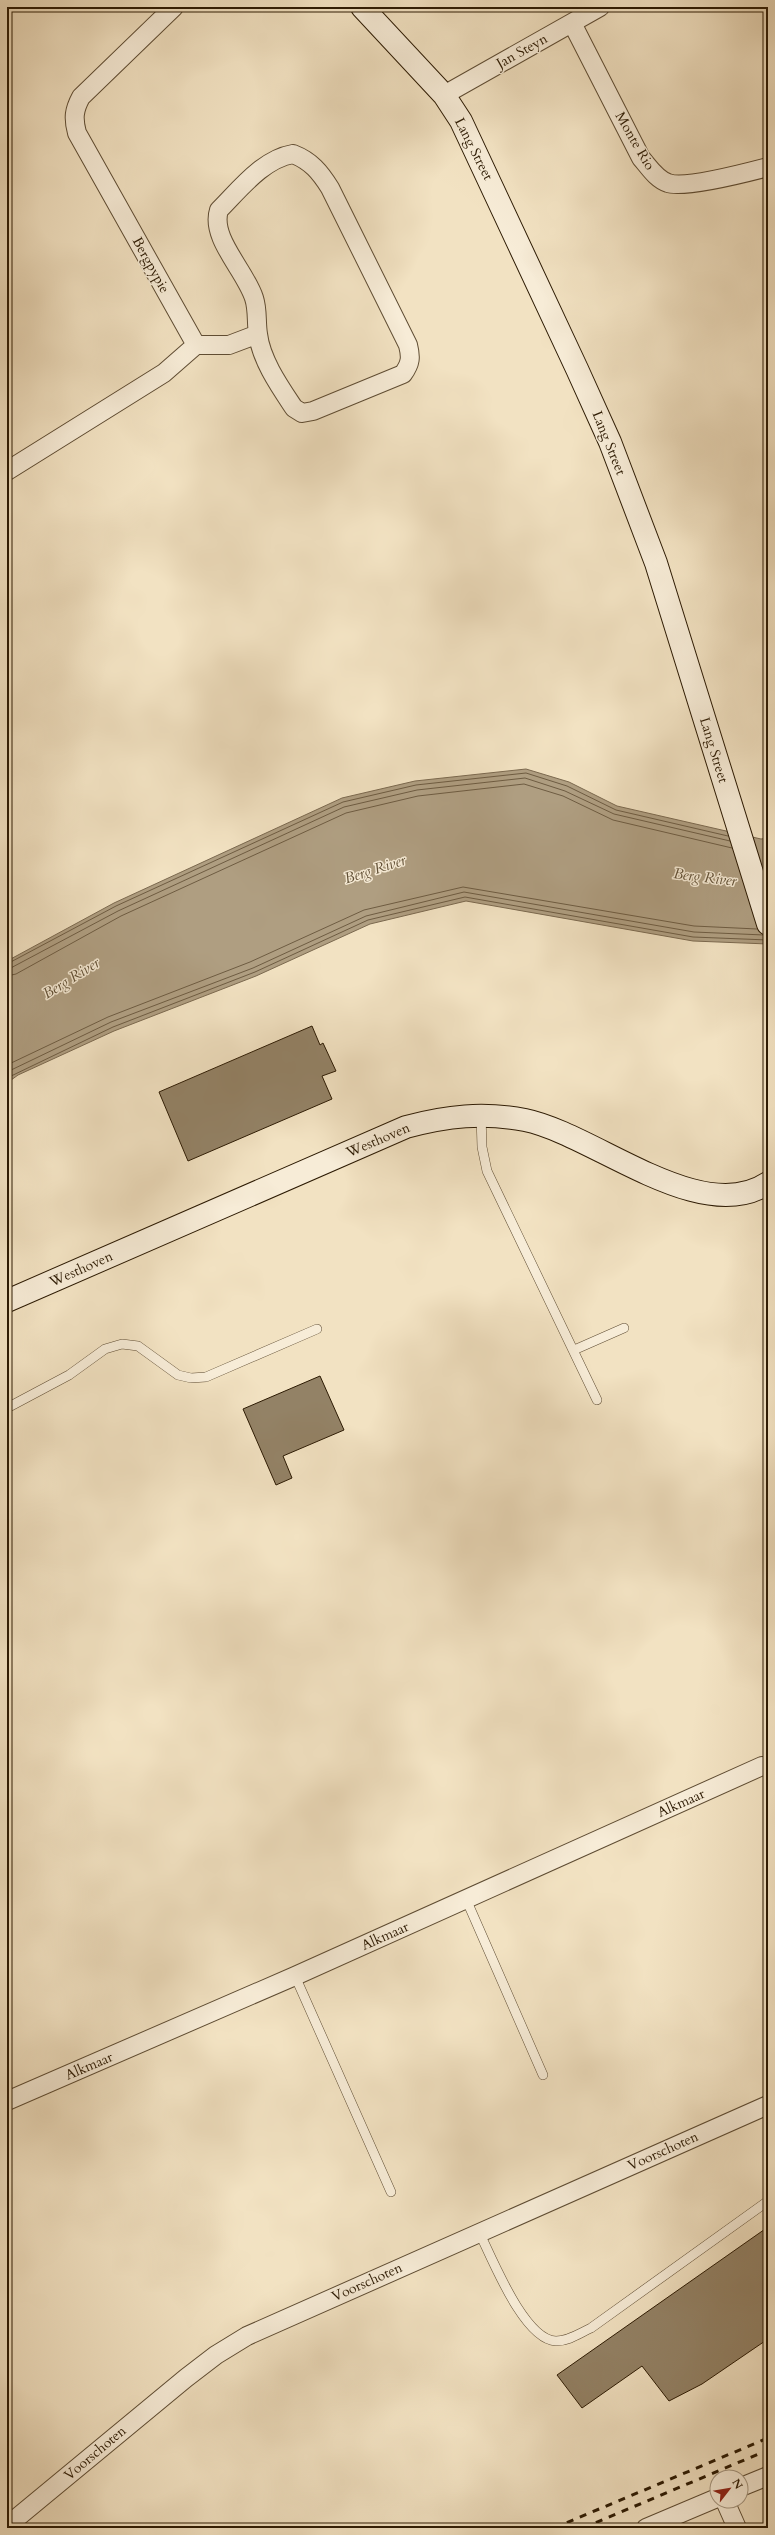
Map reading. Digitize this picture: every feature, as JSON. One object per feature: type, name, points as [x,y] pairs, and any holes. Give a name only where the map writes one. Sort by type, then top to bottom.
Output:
[{"type":"street","name":"Bergpypie","points":[[174,7],[81,97],[75,108],[74,120],[77,133],[196,345]]},
{"type":"street","name":"Lang Street","points":[[362,7],[444,95],[472,141],[610,442],[656,563],[768,924]]},
{"type":"street","name":"Jan Steyn","points":[[444,95],[600,7]]},
{"type":"street","name":"Monte Rio","points":[[572,23],[641,158],[654,174],[668,183],[685,184],[768,167]]},
{"type":"street","points":[[293,154],[307,159],[320,172],[330,188],[408,345],[411,356],[410,365],[403,374],[391,380],[313,411],[302,413],[294,408],[282,389],[263,353],[258,334],[255,298],[219,232],[216,220],[219,210],[266,165],[280,156],[293,154]]},
{"type":"street","points":[[7,471],[164,373],[196,345],[229,345],[258,334]]},
{"type":"street","name":"Westhoven","points":[[7,1301],[406,1127],[440,1118],[481,1115],[526,1120],[553,1128],[672,1184],[697,1192],[741,1193],[766,1189]]},
{"type":"street","name":"Alkmaar","points":[[7,2101],[296,1976],[762,1766]]},
{"type":"street","name":"Voorschoten","points":[[7,2526],[216,2355],[247,2336],[282,2319],[768,2105]]},
{"type":"street","points":[[749,2484],[768,2476]]},
{"type":"street","points":[[646,2528],[709,2501]]},
{"type":"street","points":[[729,2509],[737,2528]]},
{"type":"lane","points":[[481,1115],[482,1146],[487,1170],[597,1400]]},
{"type":"lane","points":[[574,1350],[624,1328]]},
{"type":"lane","points":[[7,1408],[69,1375],[105,1349],[122,1344],[138,1346],[178,1375],[191,1378],[206,1377],[317,1329]]},
{"type":"lane","points":[[466,1899],[543,2075]]},
{"type":"lane","points":[[296,1976],[390,2192]]},
{"type":"lane","points":[[479,2232],[515,2303],[531,2326],[544,2338],[556,2341],[568,2339],[591,2328],[768,2201]]},
{"type":"water","name":"Berg River","points":[[526,769],[569,782],[617,806],[761,839],[768,838],[768,944],[693,941],[466,901],[370,924],[256,976],[114,1031],[18,1075],[7,1083],[7,961],[114,903],[342,798],[415,781]]},
{"type":"building","points":[[312,1026],[320,1045],[323,1043],[336,1071],[322,1076],[332,1099],[188,1161],[159,1092]]},
{"type":"building","points":[[320,1376],[344,1430],[283,1456],[292,1478],[276,1485],[243,1409]]},
{"type":"building","points":[[768,2227],[768,2339],[702,2384],[669,2401],[642,2366],[582,2408],[557,2375]]},
{"type":"railway","points":[[554,2528],[768,2438]]},
{"type":"railway","points":[[583,2528],[768,2450]]}]
